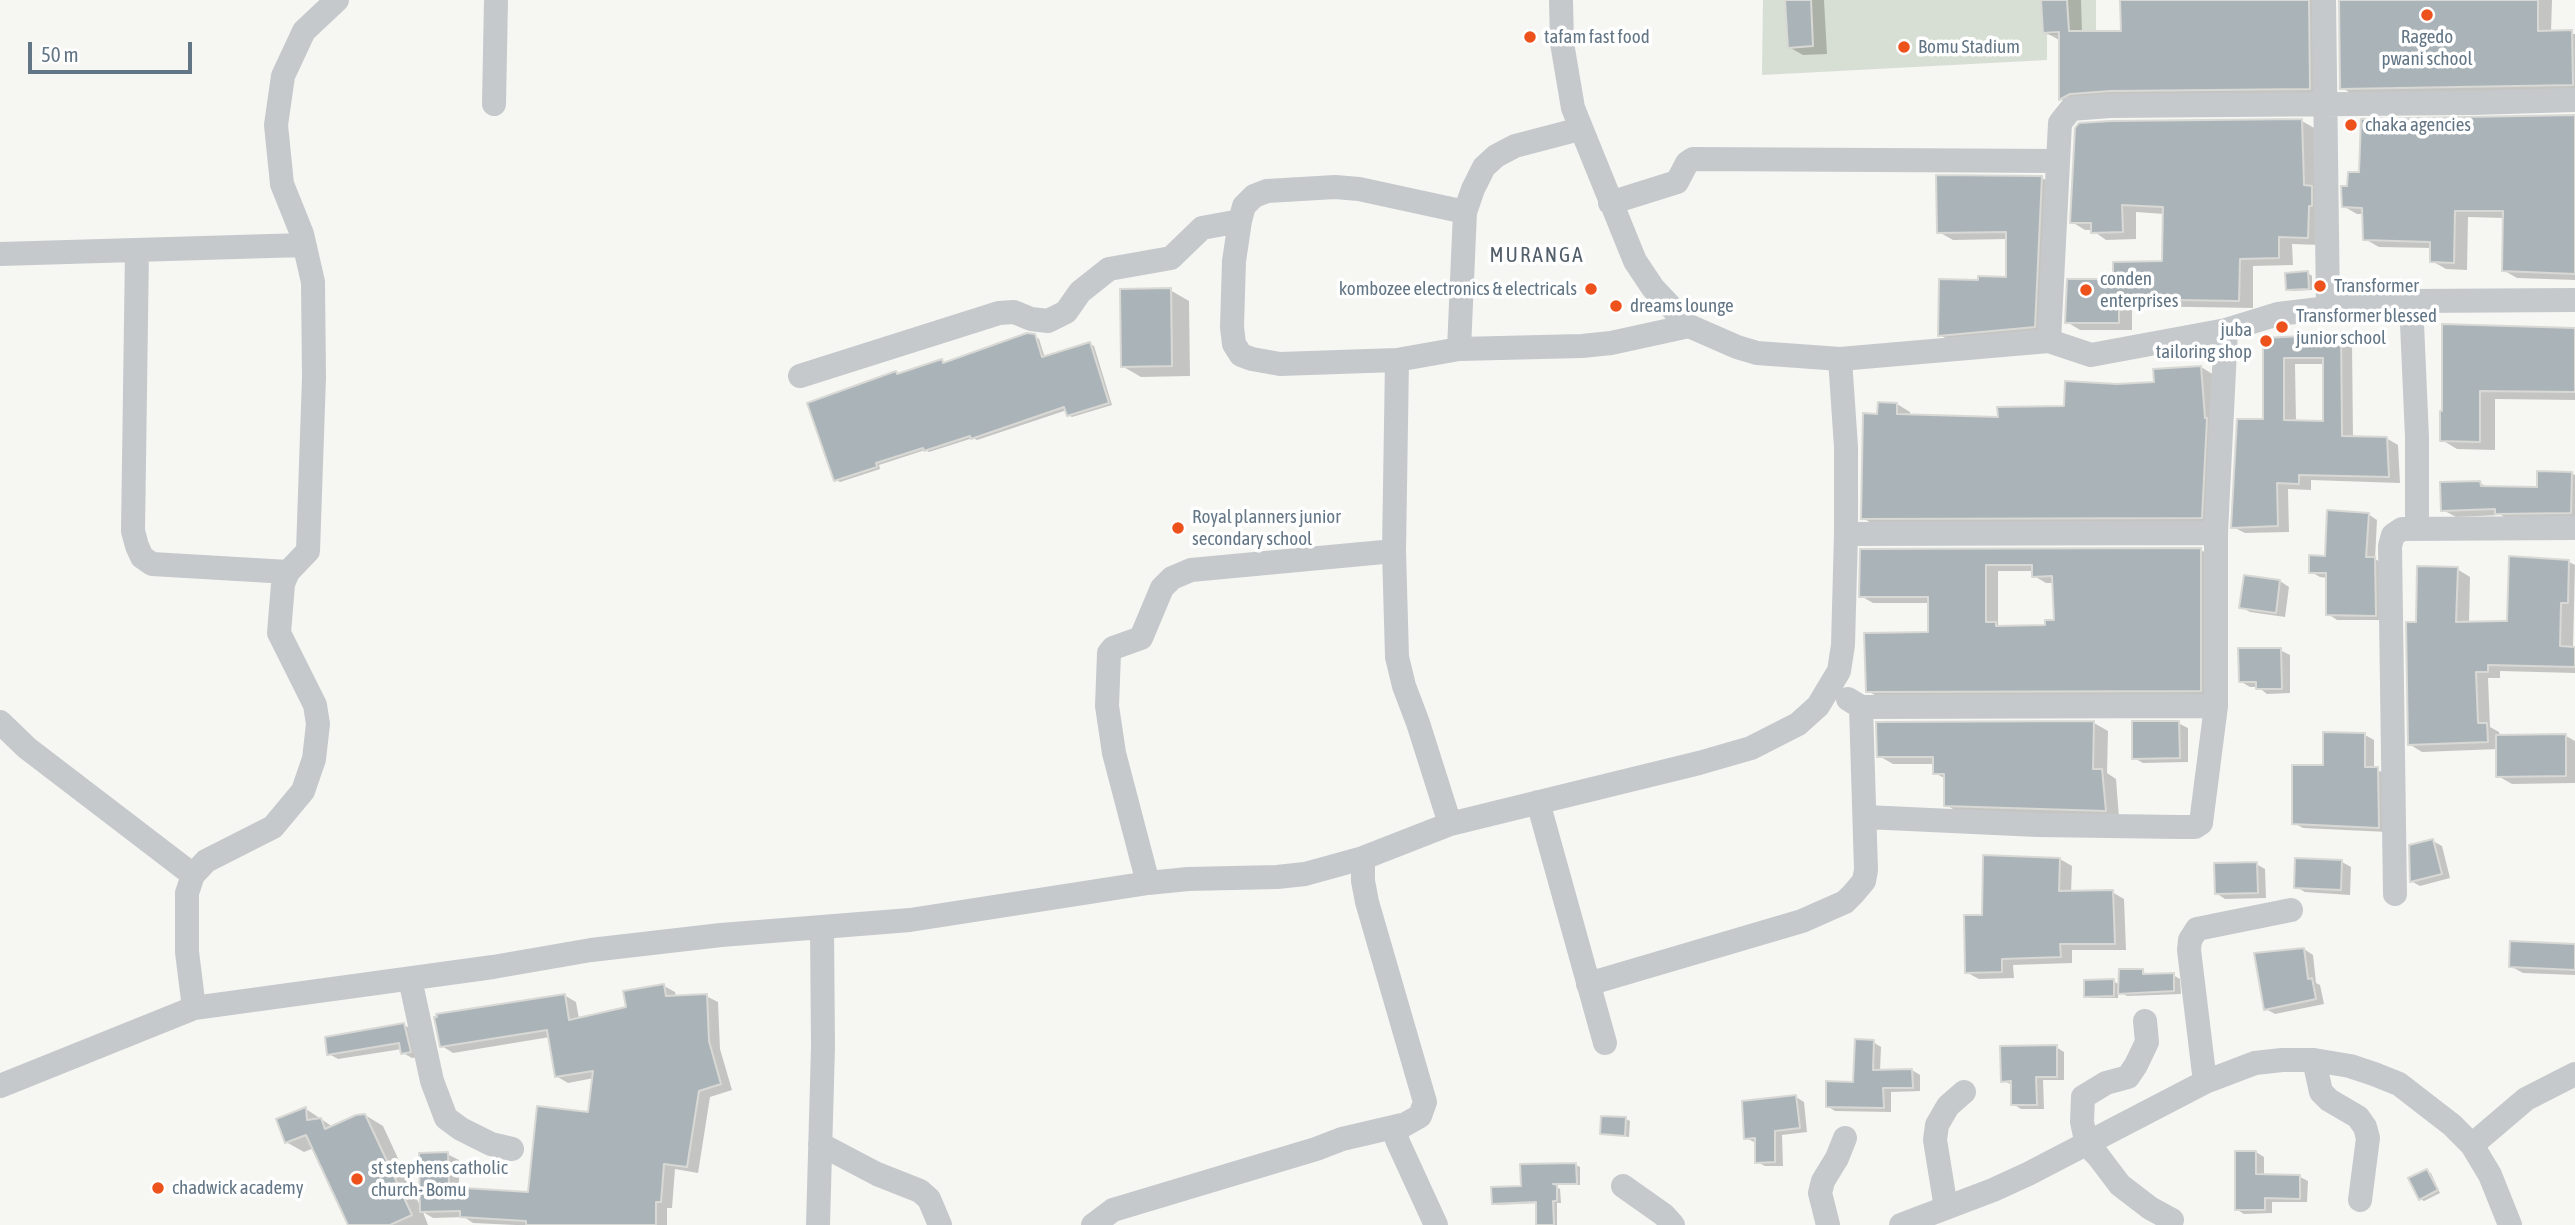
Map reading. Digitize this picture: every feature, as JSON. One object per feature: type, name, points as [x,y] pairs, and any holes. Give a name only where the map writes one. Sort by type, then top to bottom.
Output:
[{"type":"street","points":[[194,1009],[187,952],[187,893],[193,875],[206,861],[273,827],[303,791],[314,759],[318,724],[315,705],[279,633],[283,584],[288,572],[308,551],[314,377],[313,282],[304,245],[282,184],[276,125],[283,76],[304,32],[337,0]]},
{"type":"street","points":[[494,104],[496,0]]},
{"type":"street","points":[[1561,0],[1566,76],[1580,129],[1626,242],[1643,274],[1689,326],[1737,347],[1758,353],[1840,359],[2049,341],[2091,355],[2226,330],[2277,314],[2328,308],[2411,301],[2575,300]]},
{"type":"street","points":[[2325,0],[2328,308]]},
{"type":"street","points":[[2049,341],[2060,123],[2071,109],[2110,106],[2575,100]]},
{"type":"street","points":[[1459,349],[1465,212],[1483,167],[1515,146],[1580,129]]},
{"type":"street","points":[[1610,203],[1676,183],[1687,163],[1693,159],[2058,161]]},
{"type":"street","points":[[1465,212],[1359,189],[1335,187],[1267,191],[1254,196],[1244,206],[1234,261],[1234,344],[1241,355],[1280,364],[1397,360],[1459,349],[1611,343],[1689,326]]},
{"type":"street","points":[[800,376],[999,313],[1014,312],[1037,321],[1048,321],[1066,312],[1080,292],[1109,269],[1171,258],[1202,228],[1240,221]]},
{"type":"street","points":[[0,254],[304,245]]},
{"type":"street","points":[[136,250],[133,531],[142,557],[152,564],[288,572]]},
{"type":"street","points":[[2411,301],[2417,437],[2417,528]]},
{"type":"street","points":[[1866,817],[2036,825],[2195,827],[2203,820],[2216,706],[2216,533],[2226,330]]},
{"type":"street","points":[[0,1086],[194,1009],[592,950],[721,935],[922,918],[1148,883],[1305,874],[1363,858],[1450,824],[1751,748],[1798,724],[1818,706],[1839,671],[1843,645],[1846,534],[1846,447],[1840,359]]},
{"type":"street","points":[[1397,360],[1394,551],[1398,657],[1404,687],[1450,824]]},
{"type":"street","points":[[2395,894],[2390,546],[2393,535],[2402,529],[2417,528],[2575,528]]},
{"type":"street","points":[[1846,534],[2216,533]]},
{"type":"street","points":[[1148,883],[1114,753],[1107,706],[1109,653],[1113,648],[1141,638],[1162,588],[1172,578],[1191,570],[1394,551]]},
{"type":"street","points":[[1829,689],[1861,706],[2216,706]]},
{"type":"street","points":[[1588,984],[1802,921],[1845,902],[1864,881],[1866,817],[1861,706]]},
{"type":"street","points":[[0,722],[27,748],[193,875]]},
{"type":"street","points":[[1538,802],[1605,1043]]},
{"type":"street","points":[[1093,1225],[1113,1210],[1342,1139],[1402,1125],[1420,1116],[1424,1102],[1367,902],[1363,858]]},
{"type":"street","points":[[2205,1082],[2190,940],[2197,929],[2291,910]]},
{"type":"street","points":[[818,1225],[822,928]]},
{"type":"street","points":[[410,979],[432,1081],[446,1118],[491,1144],[512,1149]]},
{"type":"street","points":[[2145,1021],[2147,1042],[2128,1077],[2106,1083],[2083,1097],[2082,1122],[2087,1145],[2120,1185],[2150,1208],[2172,1220]]},
{"type":"street","points":[[2314,1060],[2321,1092],[2329,1100],[2358,1117],[2365,1127],[2368,1138],[2360,1200]]},
{"type":"street","points":[[1904,1225],[1993,1191],[2205,1082],[2255,1063],[2314,1060],[2350,1066],[2399,1084],[2452,1125],[2472,1145],[2490,1175],[2510,1225]]},
{"type":"street","points":[[2472,1145],[2526,1099],[2575,1074]]},
{"type":"street","points":[[1947,1208],[1935,1140],[1937,1125],[1948,1106],[1964,1092]]},
{"type":"street","points":[[1402,1125],[1396,1134],[1397,1140],[1436,1225]]},
{"type":"street","points":[[1828,1225],[1820,1193],[1823,1181],[1845,1138]]},
{"type":"street","points":[[820,1144],[877,1174],[920,1191],[929,1199],[940,1225]]},
{"type":"street","points":[[1623,1186],[1664,1215],[1673,1225]]},
{"type":"shaded area","name":"Bomu Stadium","points":[[1763,0],[2096,0],[2096,31],[2047,35],[2047,60],[1762,75]]},
{"type":"building","points":[[1785,0],[1811,0],[1813,46],[1788,48]]},
{"type":"building","points":[[2041,0],[2067,0],[2069,31],[2121,31],[2120,0],[2309,0],[2310,89],[2110,91],[2070,94],[2059,100],[2059,32],[2043,33]]},
{"type":"building","points":[[2339,0],[2538,0],[2538,31],[2572,30],[2573,85],[2340,89]]},
{"type":"building","points":[[2575,115],[2575,274],[2502,271],[2503,211],[2455,211],[2454,263],[2430,262],[2430,242],[2363,240],[2362,208],[2342,207],[2341,186],[2347,186],[2348,172],[2359,172],[2361,119]]},
{"type":"building","points":[[2302,119],[2304,185],[2312,186],[2308,238],[2279,237],[2279,258],[2240,259],[2239,301],[2119,299],[2119,323],[2065,323],[2067,279],[2113,279],[2113,262],[2162,261],[2163,207],[2122,205],[2123,232],[2091,233],[2091,223],[2070,223],[2075,128],[2079,123]]},
{"type":"building","points":[[1936,175],[2042,176],[2035,327],[1938,336],[1939,279],[1978,280],[1978,276],[2006,277],[2006,232],[1937,233]]},
{"type":"building","points":[[2308,271],[2309,289],[2286,290],[2285,273]]},
{"type":"building","points":[[1171,288],[1172,366],[1121,367],[1120,289]]},
{"type":"building","points":[[2442,324],[2575,328],[2575,392],[2480,391],[2480,442],[2440,441]]},
{"type":"building","points":[[2323,332],[2341,332],[2342,436],[2387,437],[2389,477],[2299,475],[2299,484],[2277,483],[2278,526],[2231,528],[2237,419],[2263,419],[2263,338],[2323,335]],"holes":[[[2284,358],[2323,358],[2323,421],[2284,420]]]},
{"type":"building","points":[[1027,333],[1035,334],[1042,357],[1090,342],[1109,403],[1067,416],[1064,407],[971,439],[970,436],[876,463],[877,467],[834,481],[807,403],[896,371],[897,374],[942,359],[943,363]]},
{"type":"building","points":[[2201,366],[2207,418],[2202,518],[1861,519],[1863,413],[1877,414],[1878,402],[1897,403],[1897,414],[1998,417],[1997,407],[2064,406],[2065,381],[2117,384],[2154,382],[2153,369]]},
{"type":"building","points":[[2537,471],[2572,472],[2571,513],[2495,514],[2495,509],[2441,511],[2440,482],[2480,481],[2481,486],[2537,487]]},
{"type":"building","points":[[2327,510],[2369,513],[2366,557],[2375,557],[2376,616],[2326,615],[2326,573],[2309,573],[2309,555],[2325,556]]},
{"type":"building","points":[[2201,548],[2201,691],[1866,692],[1864,633],[1928,632],[1928,597],[1859,597],[1860,549]],"holes":[[[1986,565],[2032,565],[2032,577],[2052,576],[2054,620],[2045,620],[2045,625],[1996,626],[1996,622],[1986,622]]]},
{"type":"building","points":[[2509,556],[2569,560],[2568,603],[2561,603],[2560,646],[2575,647],[2575,667],[2488,665],[2488,672],[2476,672],[2478,723],[2487,723],[2488,742],[2408,745],[2406,622],[2416,622],[2417,566],[2458,567],[2456,622],[2507,621]]},
{"type":"building","points":[[2244,575],[2280,580],[2276,613],[2239,608]]},
{"type":"building","points":[[2238,648],[2281,648],[2282,689],[2256,689],[2256,682],[2239,682]]},
{"type":"building","points":[[2094,721],[2093,769],[2102,769],[2106,811],[1944,806],[1944,774],[1933,774],[1933,757],[1877,757],[1876,722]]},
{"type":"building","points":[[2132,721],[2179,721],[2180,758],[2132,759]]},
{"type":"building","points":[[2323,732],[2365,733],[2365,767],[2378,767],[2379,828],[2292,824],[2292,765],[2323,765]]},
{"type":"building","points":[[2566,734],[2566,776],[2496,777],[2496,735]]},
{"type":"building","points":[[2433,839],[2442,874],[2410,882],[2409,845]]},
{"type":"building","points":[[1983,855],[2060,858],[2059,891],[2113,890],[2115,944],[2060,944],[2061,957],[2002,959],[2002,972],[1965,973],[1964,915],[1982,915]]},
{"type":"building","points":[[2295,858],[2342,860],[2341,890],[2294,888]]},
{"type":"building","points":[[2257,862],[2258,893],[2215,894],[2214,863]]},
{"type":"building","points":[[2510,941],[2575,944],[2575,970],[2509,967]]},
{"type":"building","points":[[2304,948],[2308,979],[2312,978],[2316,999],[2264,1010],[2254,953]]},
{"type":"building","points":[[2119,969],[2143,969],[2143,974],[2174,973],[2174,991],[2118,994]]},
{"type":"building","points":[[2114,979],[2114,996],[2084,997],[2084,980]]},
{"type":"building","points":[[664,984],[666,996],[707,994],[709,1041],[721,1084],[699,1091],[687,1167],[664,1164],[661,1202],[656,1202],[656,1225],[526,1225],[526,1221],[460,1217],[460,1211],[420,1212],[419,1153],[448,1152],[449,1187],[528,1192],[537,1106],[588,1112],[593,1071],[555,1077],[547,1030],[440,1047],[434,1017],[437,1017],[436,1014],[565,994],[569,1020],[626,1007],[623,991]]},
{"type":"building","points":[[404,1023],[411,1052],[401,1054],[399,1043],[327,1055],[325,1037]]},
{"type":"building","points":[[1855,1039],[1874,1040],[1873,1070],[1912,1069],[1913,1088],[1883,1088],[1884,1108],[1826,1107],[1826,1081],[1853,1082]]},
{"type":"building","points":[[2057,1045],[2057,1077],[2036,1077],[2037,1105],[2011,1105],[2011,1081],[2001,1082],[2000,1046]]},
{"type":"building","points":[[1796,1095],[1800,1128],[1775,1131],[1775,1162],[1755,1163],[1755,1138],[1744,1139],[1742,1101]]},
{"type":"building","points":[[306,1107],[307,1120],[321,1118],[325,1129],[356,1115],[365,1114],[412,1215],[390,1225],[348,1225],[306,1135],[285,1143],[276,1119]]},
{"type":"building","points":[[1601,1116],[1626,1117],[1625,1136],[1600,1134]]},
{"type":"building","points":[[2235,1151],[2256,1151],[2256,1174],[2300,1175],[2300,1199],[2265,1198],[2265,1210],[2235,1210]]},
{"type":"building","points":[[1576,1163],[1577,1184],[1553,1184],[1557,1185],[1557,1201],[1553,1201],[1554,1225],[1536,1225],[1536,1202],[1492,1204],[1491,1187],[1521,1186],[1520,1164]]},
{"type":"building","points":[[2427,1169],[2438,1190],[2419,1200],[2408,1178]]},
{"type":"place","name":"Ragedo pwani school","points":[[2427,15]]},
{"type":"place","name":"tafam fast food","points":[[1530,37]]},
{"type":"place","name":"Bomu Stadium","points":[[1904,47]]},
{"type":"place","name":"chaka agencies","points":[[2351,125]]},
{"type":"place","name":"Transformer","points":[[2320,286]]},
{"type":"place","name":"kombozee electronics & electricals","points":[[1591,289]]},
{"type":"place","name":"conden enterprises","points":[[2086,290]]},
{"type":"place","name":"dreams lounge","points":[[1616,306]]},
{"type":"place","name":"Transformer blessed junior school","points":[[2282,327]]},
{"type":"place","name":"juba tailoring shop","points":[[2266,341]]},
{"type":"place","name":"Royal planners junior secondary school","points":[[1178,528]]},
{"type":"place","name":"st stephens catholic church- Bomu","points":[[357,1179]]},
{"type":"place","name":"chadwick academy","points":[[158,1188]]},
{"type":"district","name":"MURANGA","points":[[1537,255]]}]
